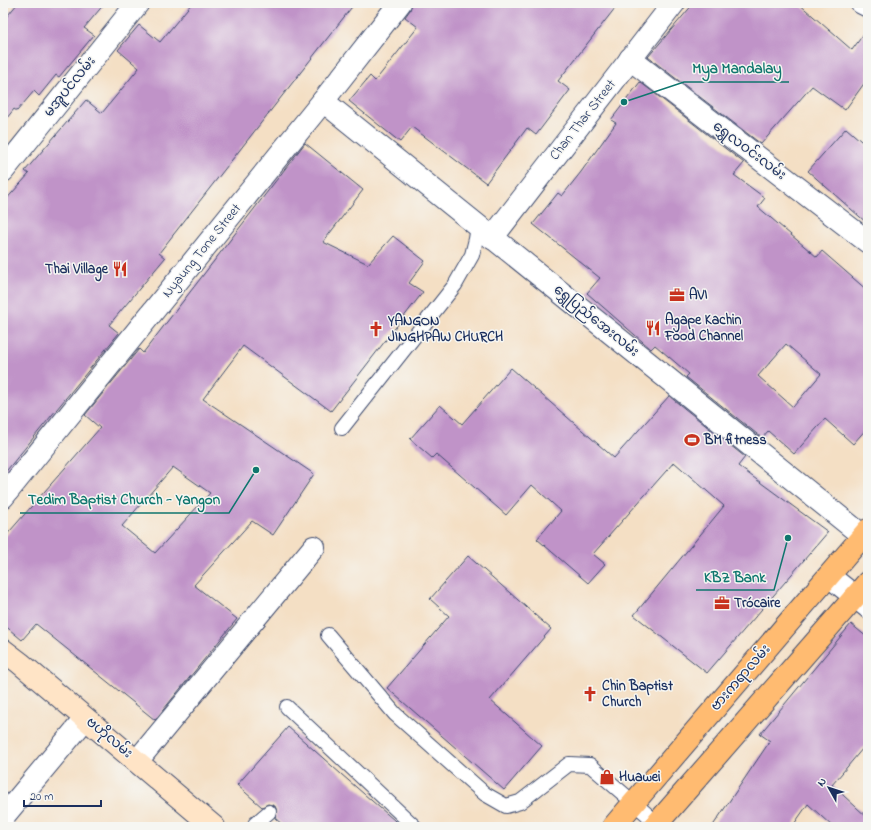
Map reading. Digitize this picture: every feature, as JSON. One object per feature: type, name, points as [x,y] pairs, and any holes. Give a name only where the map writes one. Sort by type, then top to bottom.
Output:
[{"type":"main road","name":"ဗားကရာလမ်း","points":[[613,827],[866,535]]},
{"type":"main road","points":[[656,825],[864,595]]},
{"type":"main road","name":"ဗဟိုလမ်း","points":[[3,650],[137,761],[205,824]]},
{"type":"street","name":"မအူပင်လမ်း","points":[[3,171],[138,3]]},
{"type":"street","name":"Nyaung Tone Street","points":[[3,498],[323,101],[400,3]]},
{"type":"street","name":"Chan Thar Street","points":[[485,232],[630,60],[674,3]]},
{"type":"street","points":[[862,3],[868,6]]},
{"type":"street","name":"ရွှေလဝင်းလမ်း","points":[[630,60],[868,242]]},
{"type":"street","name":"ရွှေပြည်အေးလမ်း","points":[[323,101],[866,535]]},
{"type":"street","points":[[137,761],[314,546]]},
{"type":"street","points":[[829,576],[864,595]]},
{"type":"street","points":[[3,817],[85,719]]},
{"type":"lane","points":[[342,428],[455,285],[472,255],[476,239],[485,232]]},
{"type":"lane","points":[[328,635],[395,714],[485,794],[506,806],[520,802],[569,764],[590,765],[634,803],[656,825]]},
{"type":"lane","points":[[286,708],[346,771],[415,827]]},
{"type":"lane","points":[[255,826],[268,812]]},
{"type":"building","points":[[18,3],[105,3],[84,28],[94,35],[59,77],[56,75],[39,96],[34,91],[17,111],[14,109],[3,123],[3,21]]},
{"type":"building","points":[[192,3],[355,3],[159,253],[165,258],[109,325],[119,333],[3,475],[3,203],[29,174],[25,171],[86,100],[102,113],[139,68],[118,50],[139,25],[160,42]]},
{"type":"building","points":[[412,3],[619,3],[558,81],[570,90],[536,135],[527,128],[486,183],[412,127],[400,142],[349,101],[370,76],[375,81],[418,27],[405,17],[410,10]]},
{"type":"building","points":[[694,3],[798,3],[852,50],[868,28],[868,78],[845,110],[812,86],[761,144],[648,57]]},
{"type":"building","points":[[640,82],[744,163],[734,175],[765,198],[758,207],[817,257],[822,251],[868,291],[868,427],[853,444],[825,419],[794,454],[768,431],[762,438],[686,377],[689,374],[655,345],[651,349],[587,293],[600,278],[533,224],[558,193],[562,196],[581,172],[616,123],[611,120]],"holes":[[[786,344],[821,374],[793,407],[758,376]]]},
{"type":"building","points":[[846,128],[868,147],[868,224],[808,171]]},
{"type":"building","points":[[305,143],[363,190],[323,242],[368,264],[393,236],[425,261],[409,283],[423,292],[331,411],[243,346],[203,399],[314,474],[273,535],[252,521],[194,585],[237,619],[155,720],[36,624],[22,640],[3,624],[3,539],[100,428],[85,415],[139,349],[143,353]],"holes":[[[173,467],[210,493],[155,553],[122,526]]]},
{"type":"building","points":[[511,368],[614,458],[669,396],[745,457],[738,466],[828,532],[707,673],[634,615],[724,506],[674,462],[593,554],[605,564],[588,583],[537,539],[561,511],[532,485],[506,515],[436,454],[432,458],[410,439],[440,405],[462,424]]},
{"type":"building","points":[[468,556],[551,629],[490,700],[542,746],[504,790],[387,688],[449,616],[430,599]]},
{"type":"building","points":[[851,624],[868,638],[868,742],[832,785],[868,818],[868,827],[833,827],[808,804],[792,827],[712,827],[770,741],[760,734]]},
{"type":"building","points":[[288,727],[402,827],[285,827],[275,818],[277,811],[275,806],[268,804],[262,807],[237,785]]},
{"type":"place","name":"Mya Mandalay","points":[[624,102]]},
{"type":"place","name":"Thai Village","points":[[120,269]]},
{"type":"place","name":"AVI","points":[[677,295]]},
{"type":"place","name":"Agape Kachin Food Channel","points":[[653,328]]},
{"type":"place","name":"YANGON JINGHPAW CHURCH","points":[[376,329]]},
{"type":"place","name":"BM fitness","points":[[692,440]]},
{"type":"place","name":"Tedim Baptist Church - Yangon","points":[[256,470]]},
{"type":"place","name":"KBZ Bank","points":[[788,538]]},
{"type":"place","name":"Trócaire","points":[[722,603]]},
{"type":"place","name":"Chin Baptist Church","points":[[590,694]]},
{"type":"place","name":"Huawei","points":[[607,777]]}]
